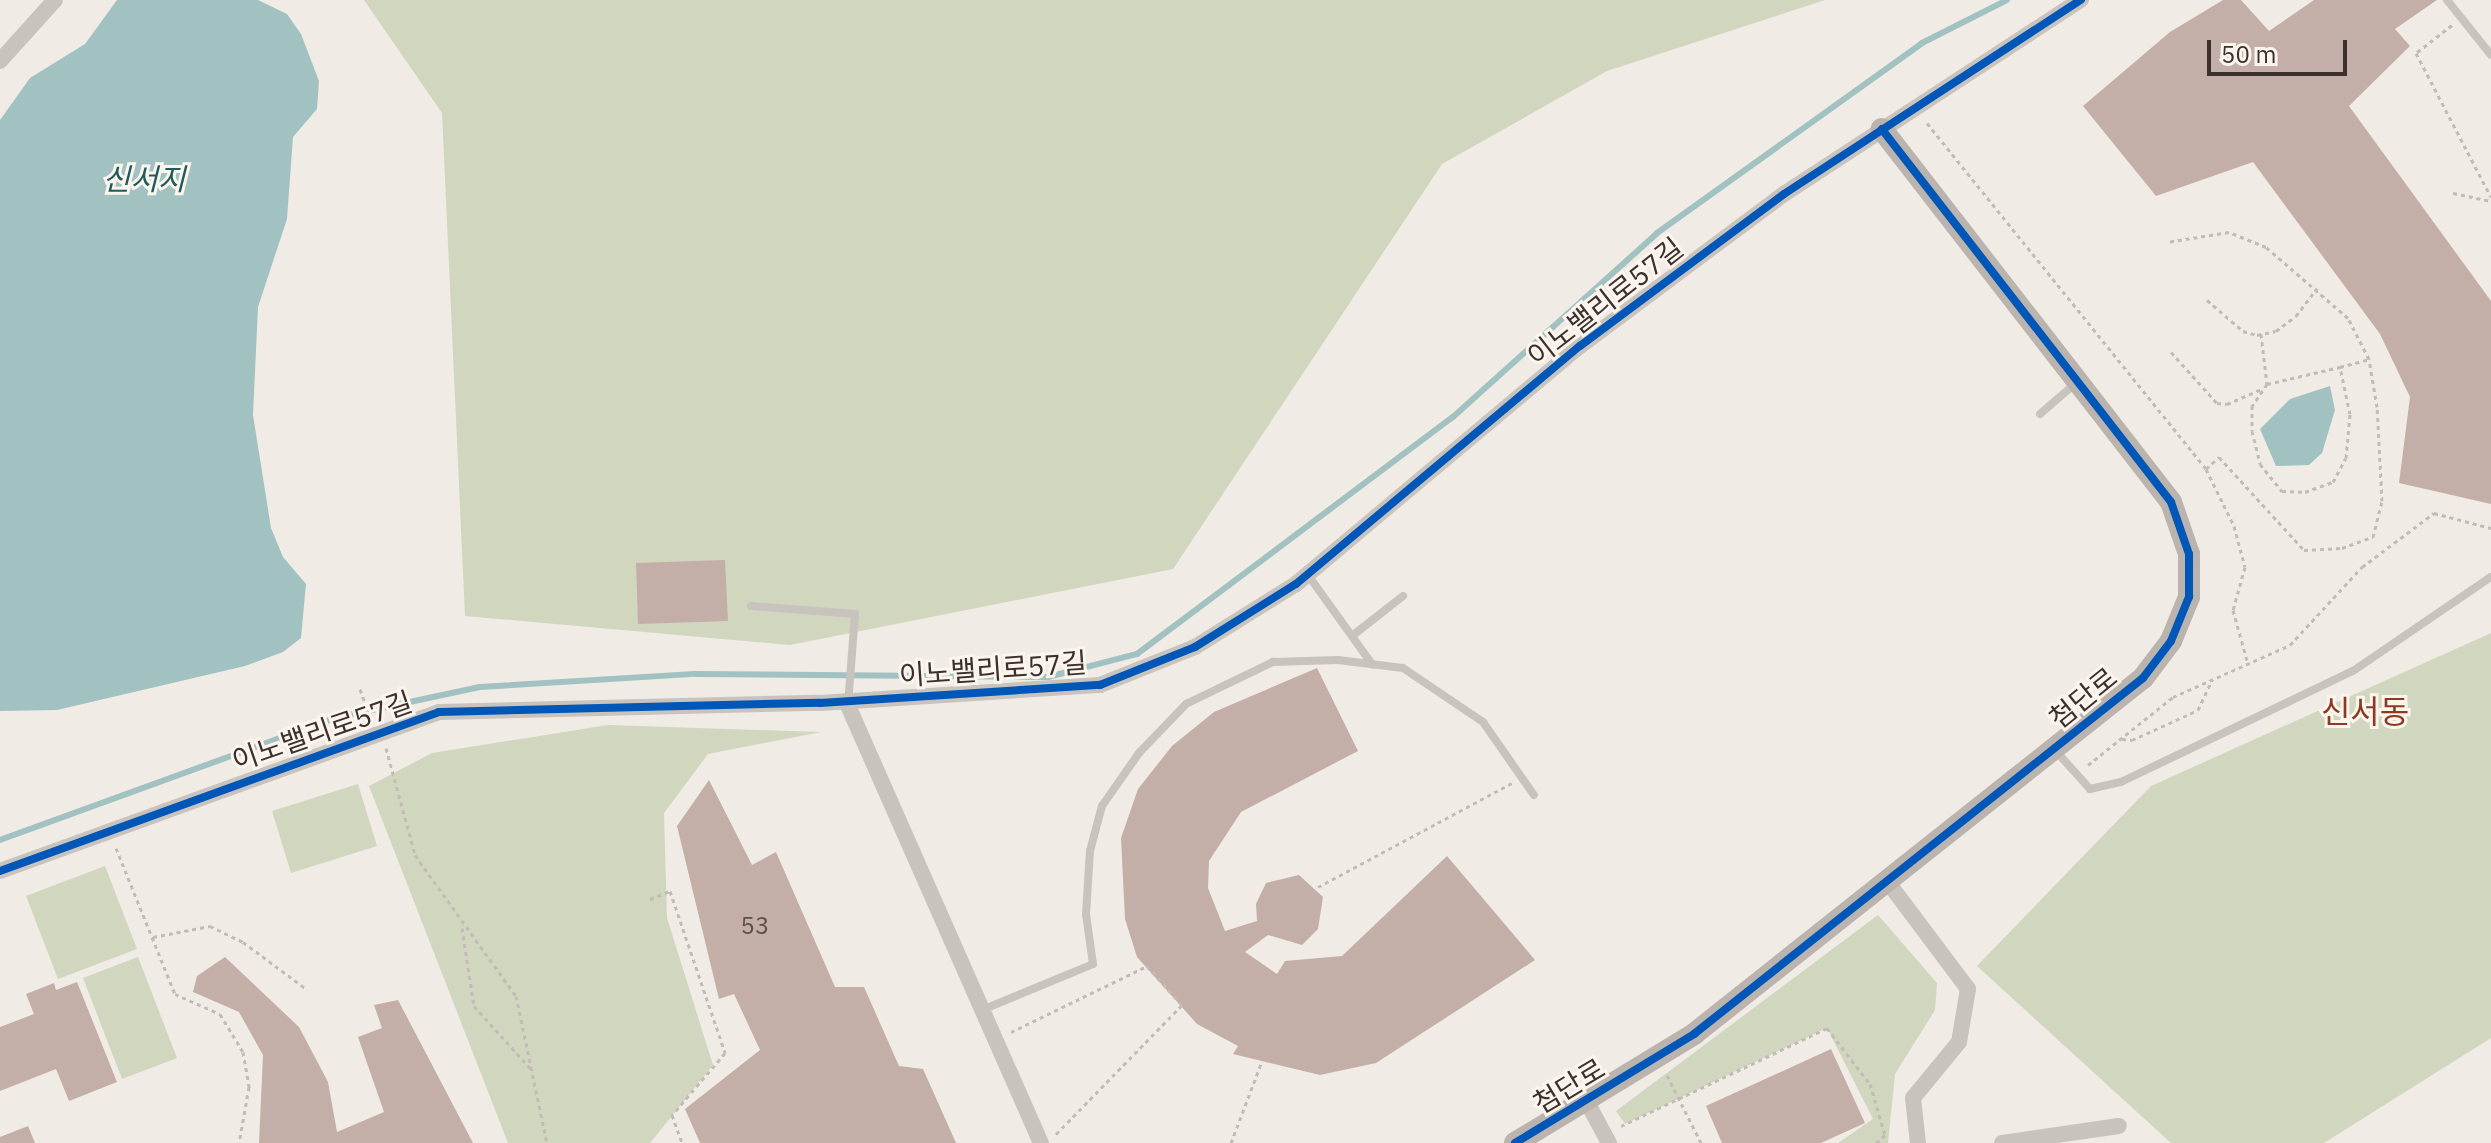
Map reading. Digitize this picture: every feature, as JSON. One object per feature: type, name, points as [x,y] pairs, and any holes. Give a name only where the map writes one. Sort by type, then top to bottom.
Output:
[{"type":"street","points":[[0,61],[55,0]]},
{"type":"street","name":"이노밸리로57길","points":[[0,871],[439,712],[847,703],[1100,685],[1195,647],[1308,575],[1580,346],[1784,194],[2081,0]]},
{"type":"street","name":"첨단로","points":[[1515,1143],[1659,1057],[2143,678],[2171,641],[2189,597],[2189,554],[2171,502],[1882,129]]},
{"type":"street","points":[[847,703],[1044,1143]]},
{"type":"street","points":[[1887,881],[1968,989],[1959,1042],[1913,1098],[1918,1143]]},
{"type":"street","points":[[1587,1102],[1612,1136]]},
{"type":"street","points":[[2002,1143],[2119,1126]]},
{"type":"lane","points":[[2447,0],[2491,55]]},
{"type":"lane","points":[[2040,414],[2077,381]]},
{"type":"lane","points":[[1308,575],[1372,664]]},
{"type":"lane","points":[[2054,749],[2090,789],[2121,782],[2353,671],[2491,577]]},
{"type":"lane","points":[[1352,636],[1403,596]]},
{"type":"lane","points":[[751,606],[855,614],[847,703]]},
{"type":"lane","points":[[982,1010],[1093,964],[1086,914],[1090,851],[1102,806],[1139,753],[1186,704],[1273,662],[1372,664],[1403,668],[1483,722],[1534,795]]},
{"type":"path","points":[[2461,17],[2416,53],[2491,199]]},
{"type":"path","points":[[1914,108],[2206,469],[2234,526],[2245,567],[2233,610],[2248,664]]},
{"type":"path","points":[[2453,193],[2491,199]]},
{"type":"path","points":[[2167,242],[2229,232],[2266,247],[2348,318],[2369,359],[2382,501],[2373,537],[2342,548],[2304,550],[2219,457],[2206,469]]},
{"type":"path","points":[[2207,300],[2243,331],[2261,334],[2276,331],[2296,316],[2317,288]]},
{"type":"path","points":[[2261,334],[2265,386],[2252,406],[2260,464],[2282,491],[2305,492],[2333,482],[2346,458],[2350,414],[2340,367]]},
{"type":"path","points":[[2171,352],[2217,403],[2227,404],[2265,386],[2369,359]]},
{"type":"path","points":[[2077,774],[2173,697],[2290,645],[2362,567],[2434,513],[2491,528]]},
{"type":"path","points":[[2121,739],[2132,740],[2198,710],[2212,680]]},
{"type":"path","points":[[360,689],[380,734],[415,855],[461,924],[516,996],[547,1143]]},
{"type":"path","points":[[1318,887],[1522,777]]},
{"type":"path","points":[[108,830],[175,994],[220,1014],[243,1052],[249,1087],[239,1143]]},
{"type":"path","points":[[650,899],[670,891],[725,1053],[672,1115],[682,1143]]},
{"type":"path","points":[[461,924],[474,1006],[531,1070]]},
{"type":"path","points":[[153,937],[210,926],[243,942],[305,988]]},
{"type":"path","points":[[995,1039],[1147,966],[1182,1005],[1044,1143]]},
{"type":"path","points":[[1612,1136],[1678,1096],[1827,1028],[1870,1084],[1885,1135],[1876,1143]]},
{"type":"path","points":[[1659,1057],[1701,1143]]},
{"type":"path","points":[[1231,1143],[1262,1061]]},
{"type":"green space","points":[[364,0],[1825,0],[1607,71],[1442,164],[1173,569],[790,645],[465,616],[442,113]]},
{"type":"green space","points":[[2491,633],[2491,1038],[2324,1143],[2171,1143],[1977,966],[2151,786]]},
{"type":"green space","points":[[608,725],[821,732],[708,754],[664,813],[667,918],[713,1065],[650,1143],[508,1143],[369,786],[432,753]]},
{"type":"green space","points":[[358,784],[377,846],[291,873],[272,811]]},
{"type":"green space","points":[[105,866],[137,949],[58,979],[26,896]]},
{"type":"green space","points":[[1878,915],[1937,983],[1935,1010],[1895,1074],[1888,1143],[1838,1143],[1873,1119],[1827,1028],[1625,1124],[1616,1111]]},
{"type":"green space","points":[[138,957],[177,1058],[122,1079],[83,978]]},
{"type":"water","name":"신서지","points":[[117,0],[258,0],[287,14],[301,34],[319,81],[317,109],[293,137],[287,219],[258,307],[253,415],[271,528],[283,557],[306,584],[301,638],[283,652],[245,666],[57,710],[0,711],[0,120],[30,78],[85,44]]},
{"type":"water","points":[[2330,386],[2335,410],[2322,453],[2309,465],[2276,466],[2260,429],[2290,399]]},
{"type":"building","points":[[2223,0],[2241,0],[2269,31],[2314,0],[2437,0],[2395,29],[2410,46],[2349,106],[2491,301],[2491,504],[2399,483],[2410,397],[2380,334],[2253,162],[2156,196],[2083,106],[2170,32]]},
{"type":"building","points":[[725,560],[728,621],[638,624],[636,563]]},
{"type":"building","points":[[1317,668],[1358,751],[1241,812],[1209,861],[1208,888],[1225,931],[1257,921],[1256,904],[1266,883],[1299,875],[1323,897],[1318,929],[1302,945],[1268,935],[1245,952],[1277,974],[1285,961],[1342,956],[1447,856],[1535,960],[1376,1063],[1320,1075],[1233,1054],[1238,1046],[1197,1024],[1137,957],[1125,919],[1121,838],[1138,789],[1172,746],[1214,712]]},
{"type":"building","points":[[709,780],[752,865],[776,852],[835,987],[864,987],[899,1066],[923,1069],[956,1143],[700,1143],[685,1109],[760,1050],[734,994],[719,999],[677,826]]},
{"type":"building","points":[[225,957],[299,1027],[328,1082],[337,1132],[384,1112],[358,1037],[382,1028],[374,1005],[398,1000],[473,1143],[259,1143],[263,1055],[239,1012],[193,992],[197,976]]},
{"type":"building","points":[[77,982],[117,1082],[69,1101],[56,1069],[0,1091],[0,1027],[34,1014],[26,994],[54,983],[56,990]]},
{"type":"building","points":[[1831,1049],[1865,1123],[1821,1143],[1722,1143],[1706,1106]]},
{"type":"building","points":[[28,1126],[35,1143],[0,1143],[0,1137]]},
{"type":"waterway","points":[[0,840],[335,718],[480,687],[695,674],[1048,677],[1137,654],[1453,417],[1657,233],[1922,43],[2007,0]]},
{"type":"cycle path","points":[[0,871],[439,712],[820,703],[1100,685],[1195,647],[1296,584],[1580,346],[1784,194],[2081,0]]},
{"type":"cycle path","points":[[1515,1143],[1694,1034],[2143,678],[2171,641],[2189,597],[2189,554],[2171,502],[1882,129]]},
{"type":"district","name":"신서동","points":[[2365,711]]}]
